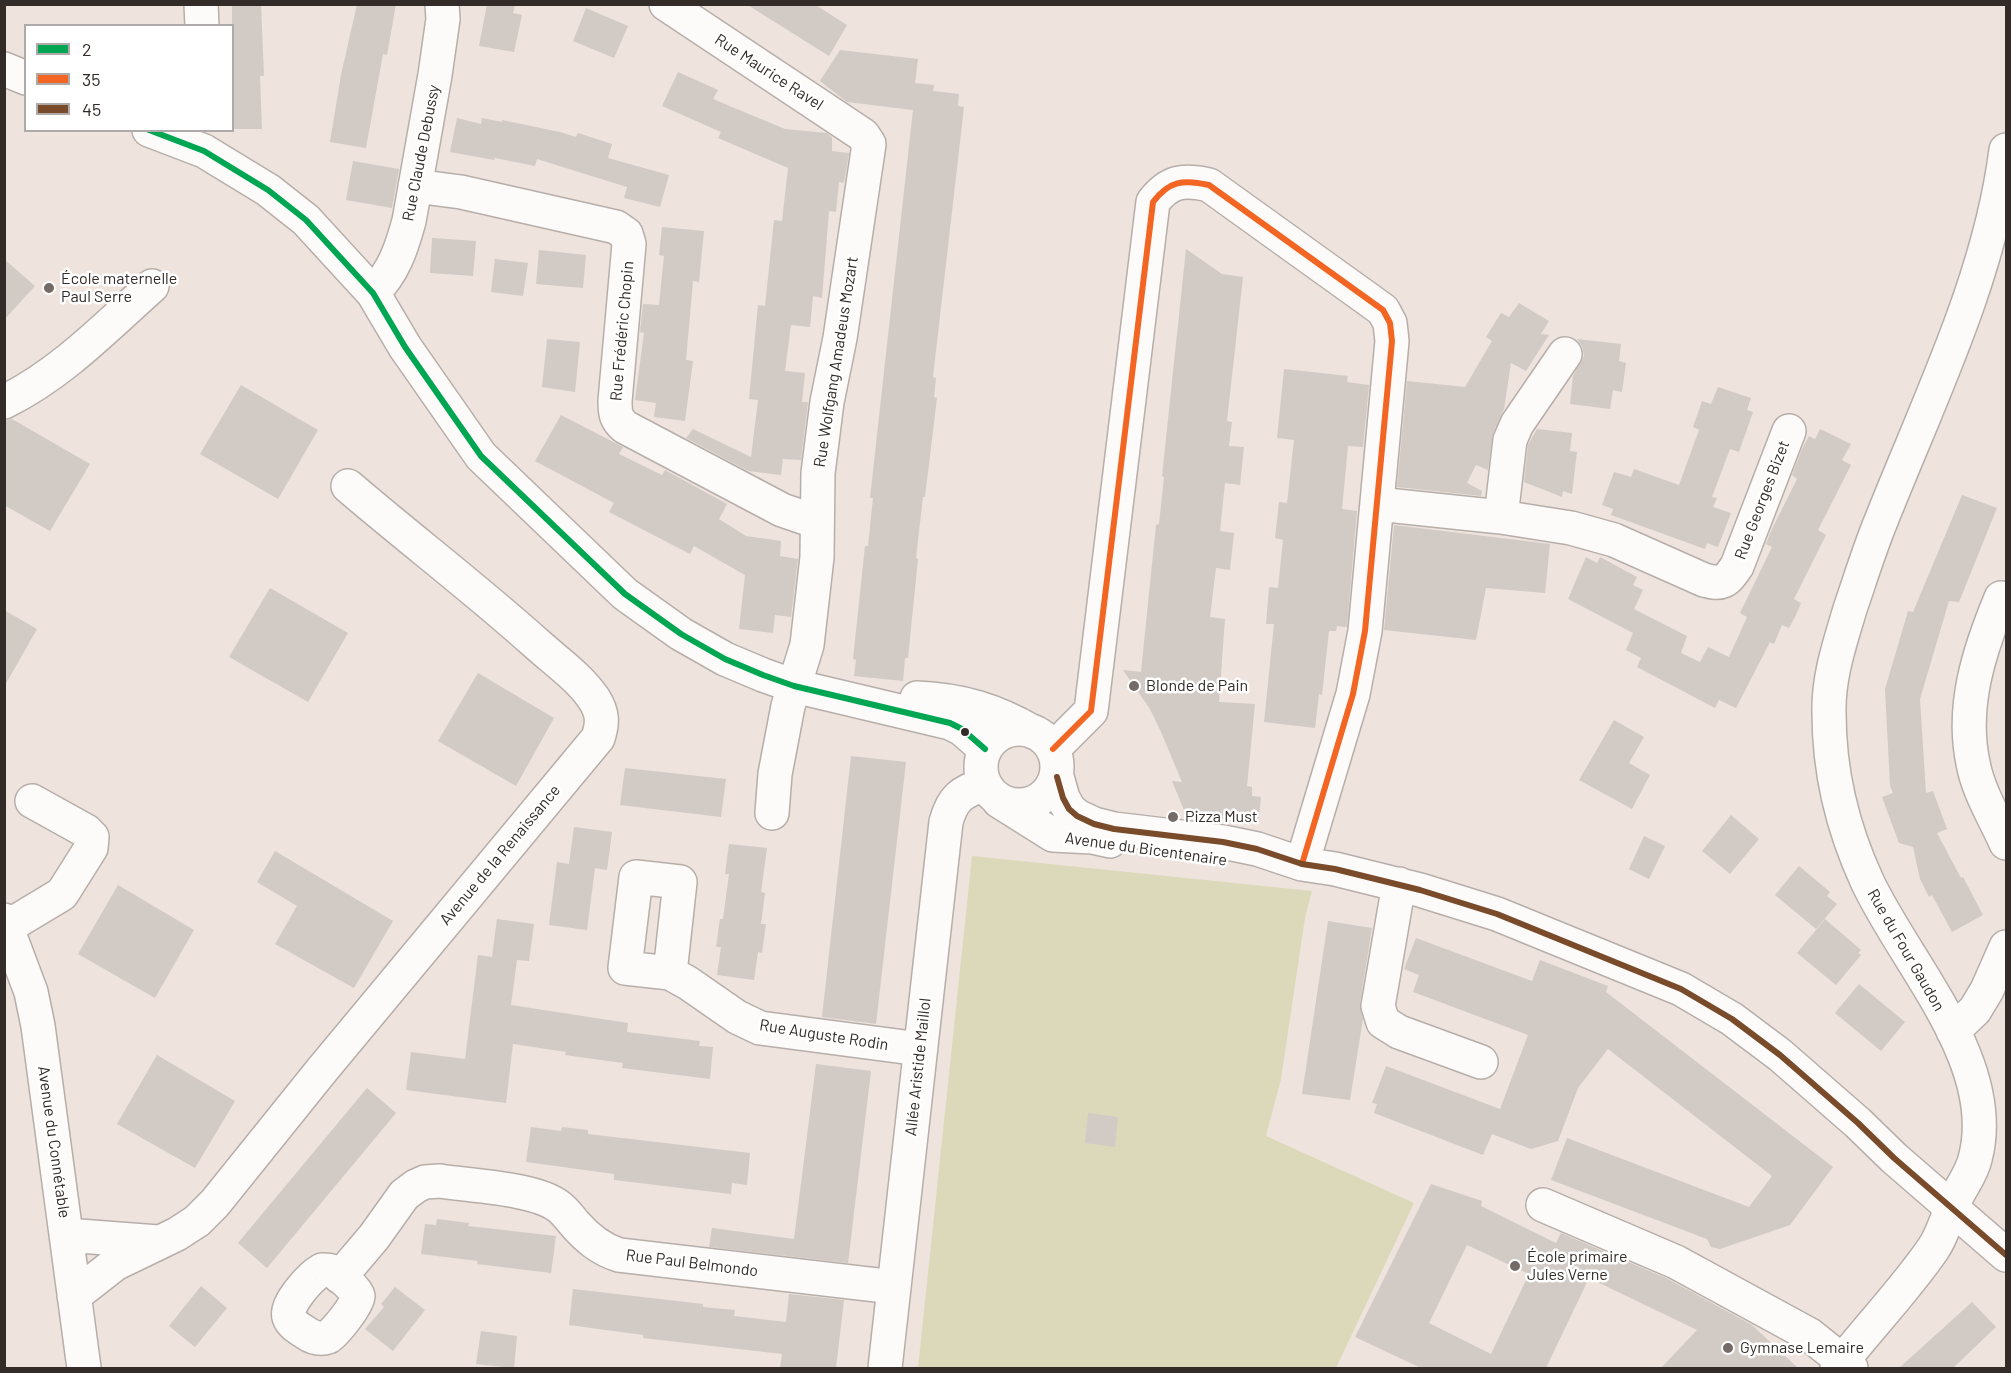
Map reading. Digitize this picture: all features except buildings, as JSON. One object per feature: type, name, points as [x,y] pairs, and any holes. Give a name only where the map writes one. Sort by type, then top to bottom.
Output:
[{"type":"street","points":[[201,4],[202,24]]},
{"type":"street","name":"Rue Claude Debussy","points":[[373,293],[387,279],[403,244],[435,75],[443,19],[442,4]]},
{"type":"street","name":"Rue Maurice Ravel","points":[[666,4],[863,135],[868,144]]},
{"type":"street","points":[[4,69],[24,77]]},
{"type":"street","points":[[159,132],[205,141],[306,220],[373,293],[405,347],[481,456],[625,594],[681,634],[724,659],[794,686],[950,723],[962,729],[985,749]]},
{"type":"street","name":"Rue Wolfgang Amadeus Mozart","points":[[772,813],[780,746],[794,686],[807,645],[817,557],[818,473],[868,144]]},
{"type":"street","name":"Rue du Four Gaudon","points":[[1844,1366],[1935,1246],[1951,1207],[1975,1162],[1979,1141],[1980,1113],[1974,1081],[1961,1046],[1864,874],[1850,841],[1832,757],[1829,712],[1831,680],[1837,652],[1867,556],[1959,329],[1989,234],[2007,150]]},
{"type":"street","points":[[1048,753],[1091,711],[1153,202],[1163,188],[1178,183],[1195,182],[1209,185],[1383,310],[1390,323],[1392,341],[1365,631],[1353,694],[1302,864]]},
{"type":"street","name":"Rue Frédéric Chopin","points":[[415,186],[461,192],[616,227],[626,234],[629,244],[615,415],[625,427],[782,510],[817,522]]},
{"type":"street","points":[[4,402],[29,390],[63,365],[152,286]]},
{"type":"street","points":[[1501,517],[1510,440],[1517,424],[1565,354]]},
{"type":"street","name":"Rue Georges Bizet","points":[[1377,504],[1501,517],[1571,528],[1614,540],[1704,580],[1719,583],[1728,579],[1737,566],[1789,431]]},
{"type":"street","name":"Avenue de la Renaissance","points":[[74,1296],[115,1264],[177,1234],[197,1221],[215,1203],[322,1070],[598,738],[602,716],[594,699],[576,679],[514,624],[348,486]]},
{"type":"street","points":[[2007,600],[2001,598],[1975,670],[1970,699],[1969,734],[1976,776],[2007,843]]},
{"type":"street","points":[[838,695],[936,699],[970,704],[997,712],[1048,753],[1051,789],[1042,798],[1026,805],[1014,806],[991,792],[980,763],[985,749],[992,739],[1013,729],[1048,753]]},
{"type":"street","name":"Avenue du Bicentenaire","points":[[1048,753],[1069,809],[1077,816],[1094,824],[1114,830],[1223,842],[1257,849],[1302,864],[1399,884],[1497,914],[1681,989],[1732,1019],[1780,1055],[2007,1256]]},
{"type":"street","name":"Allée Aristide Maillol","points":[[885,1368],[946,822],[956,799],[964,792],[991,792]]},
{"type":"street","name":"Avenue du Bicentenaire","points":[[991,792],[1053,835],[1092,837],[1258,865],[1302,864]]},
{"type":"street","points":[[6,924],[62,894],[91,848],[92,837],[86,831],[32,801]]},
{"type":"street","points":[[1399,884],[1378,1006],[1383,1022],[1399,1032],[1481,1062]]},
{"type":"street","name":"Avenue du Connétable","points":[[6,924],[31,992],[38,1026],[84,1368]]},
{"type":"street","points":[[1953,1031],[1975,1010],[2007,947]]},
{"type":"street","name":"Rue Auguste Rodin","points":[[670,973],[737,1017],[760,1028],[920,1049]]},
{"type":"street","name":"Rue Paul Belmondo","points":[[340,1277],[374,1237],[404,1195],[425,1182],[440,1181],[547,1199],[560,1206],[582,1233],[604,1250],[619,1255],[894,1287]]},
{"type":"street","points":[[1543,1205],[1676,1262],[1810,1335],[1844,1366]]},
{"type":"street","points":[[66,1235],[158,1242]]},
{"type":"shaded area","points":[[972,856],[1312,891],[1305,918],[1281,1079],[1266,1136],[1414,1203],[1336,1368],[918,1368]]},
{"type":"transit line","name":"2","points":[[154,132],[204,151],[268,190],[306,220],[373,293],[405,347],[481,456],[625,594],[681,634],[725,659],[794,686],[950,723],[962,729],[985,749]]},
{"type":"transit line","name":"35","points":[[1053,749],[1091,711],[1153,202],[1165,190],[1177,183],[1192,182],[1209,185],[1383,310],[1390,323],[1392,341],[1365,631],[1353,694],[1302,864]]},
{"type":"transit line","name":"45","points":[[1057,777],[1069,809],[1077,816],[1094,824],[1114,829],[1223,842],[1257,849],[1302,864],[1335,869],[1420,890],[1497,914],[1681,989],[1732,1019],[1780,1055],[2006,1255]]},
{"type":"place","name":"École maternelle Paul Serre","points":[[49,288]]},
{"type":"place","name":"Blonde de Pain","points":[[1134,686]]},
{"type":"place","name":"Pizza Must","points":[[1173,817]]},
{"type":"place","name":"École primaire Jules Verne","points":[[1515,1266]]},
{"type":"place","name":"Gymnase Lemaire","points":[[1728,1348]]}]
